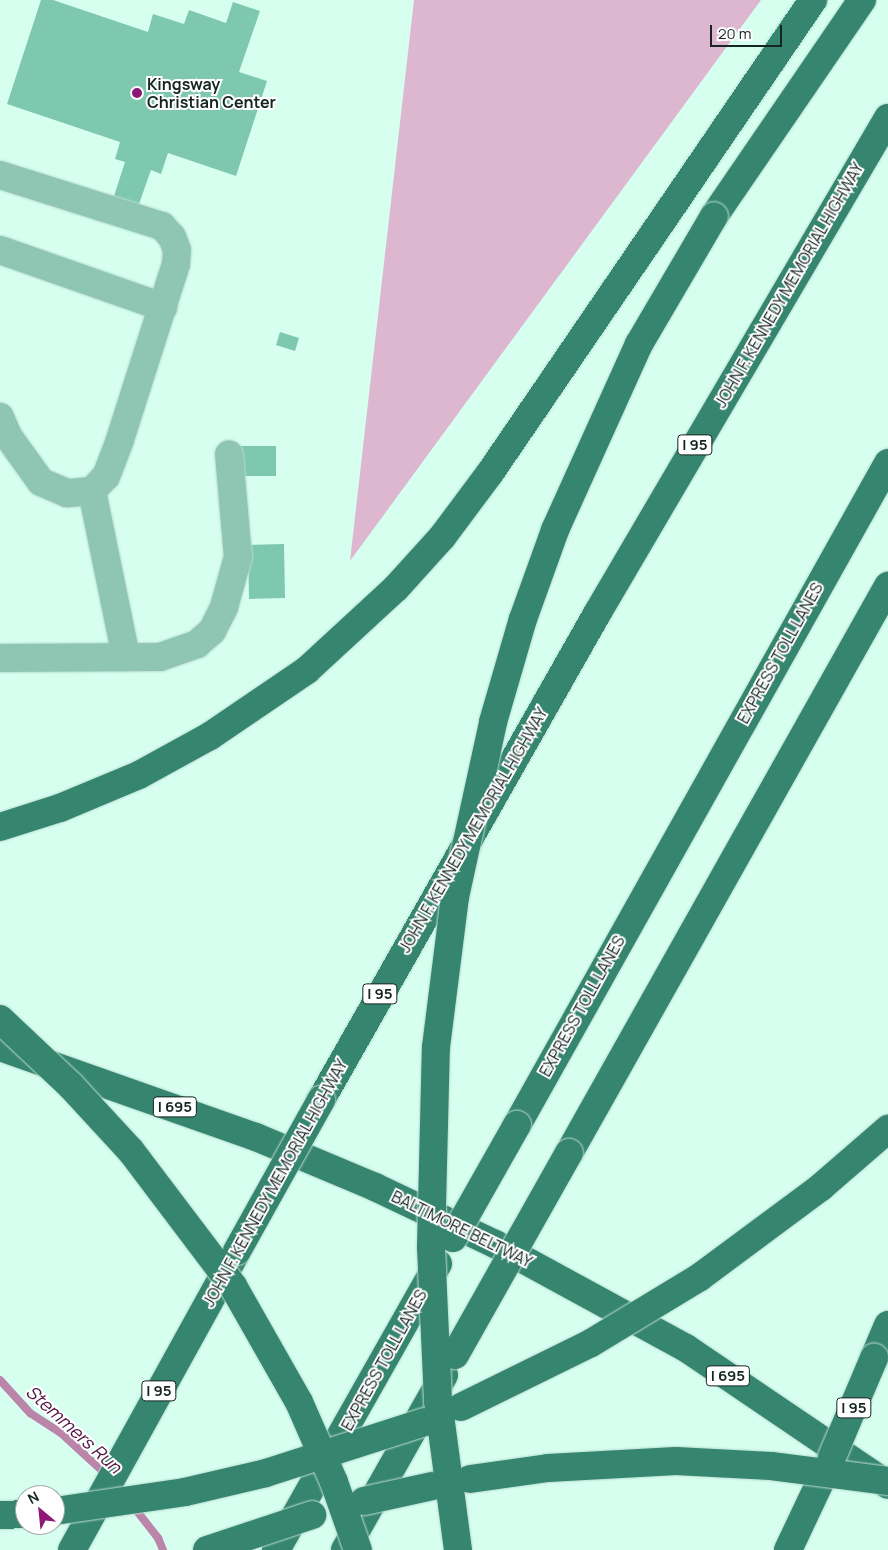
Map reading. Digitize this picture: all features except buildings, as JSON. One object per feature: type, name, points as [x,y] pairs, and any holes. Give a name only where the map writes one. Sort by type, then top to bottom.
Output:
[{"type":"highway","points":[[0,827],[60,808],[139,775],[210,736],[307,670],[384,601],[443,536],[490,473],[813,0]]},
{"type":"highway","points":[[458,1550],[438,1402],[430,1247],[436,1048],[455,897],[493,722],[523,620],[555,530],[636,352],[714,216],[862,0]]},
{"type":"highway","name":"JOHN F. KENNEDY MEMORIAL HIGHWAY","points":[[72,1550],[321,1100],[603,604],[888,118]]},
{"type":"highway","name":"EXPRESS TOLL LANES","points":[[276,1550],[888,463]]},
{"type":"highway","points":[[345,1550],[888,586]]},
{"type":"highway","points":[[0,1019],[71,1086],[131,1150],[233,1286],[303,1410],[334,1482],[358,1550]]},
{"type":"highway","name":"BALTIMORE BELTWAY","points":[[0,1047],[256,1137],[375,1187],[495,1244],[686,1348],[888,1485]]},
{"type":"highway","points":[[65,1510],[185,1492],[266,1473],[377,1440],[489,1394],[591,1343],[700,1277],[814,1193],[888,1129]]},
{"type":"highway","name":"I 95","points":[[788,1550],[888,1325]]},
{"type":"highway","points":[[207,1550],[312,1514],[379,1497],[548,1468],[636,1462],[720,1462],[839,1472],[888,1480]]},
{"type":"highway","points":[[0,1515],[15,1514]]},
{"type":"street","points":[[0,175],[162,226],[172,237],[177,250],[176,264],[163,306],[106,476],[92,491],[67,493],[41,482],[8,436],[0,417]]},
{"type":"street","points":[[0,250],[163,306]]},
{"type":"street","points":[[0,658],[160,658],[197,644],[212,631],[224,607],[238,557],[229,454]]},
{"type":"street","points":[[92,491],[126,657]]},
{"type":"shaded area","points":[[414,0],[761,0],[350,561]]},
{"type":"waterway","name":"Stemmers Run","points":[[0,1380],[30,1413],[61,1433],[108,1476]]},
{"type":"waterway","name":"Stemmers Run","points":[[133,1506],[158,1538],[163,1550]]},
{"type":"place","name":"Kingsway Christian Center","points":[[137,93]]}]
